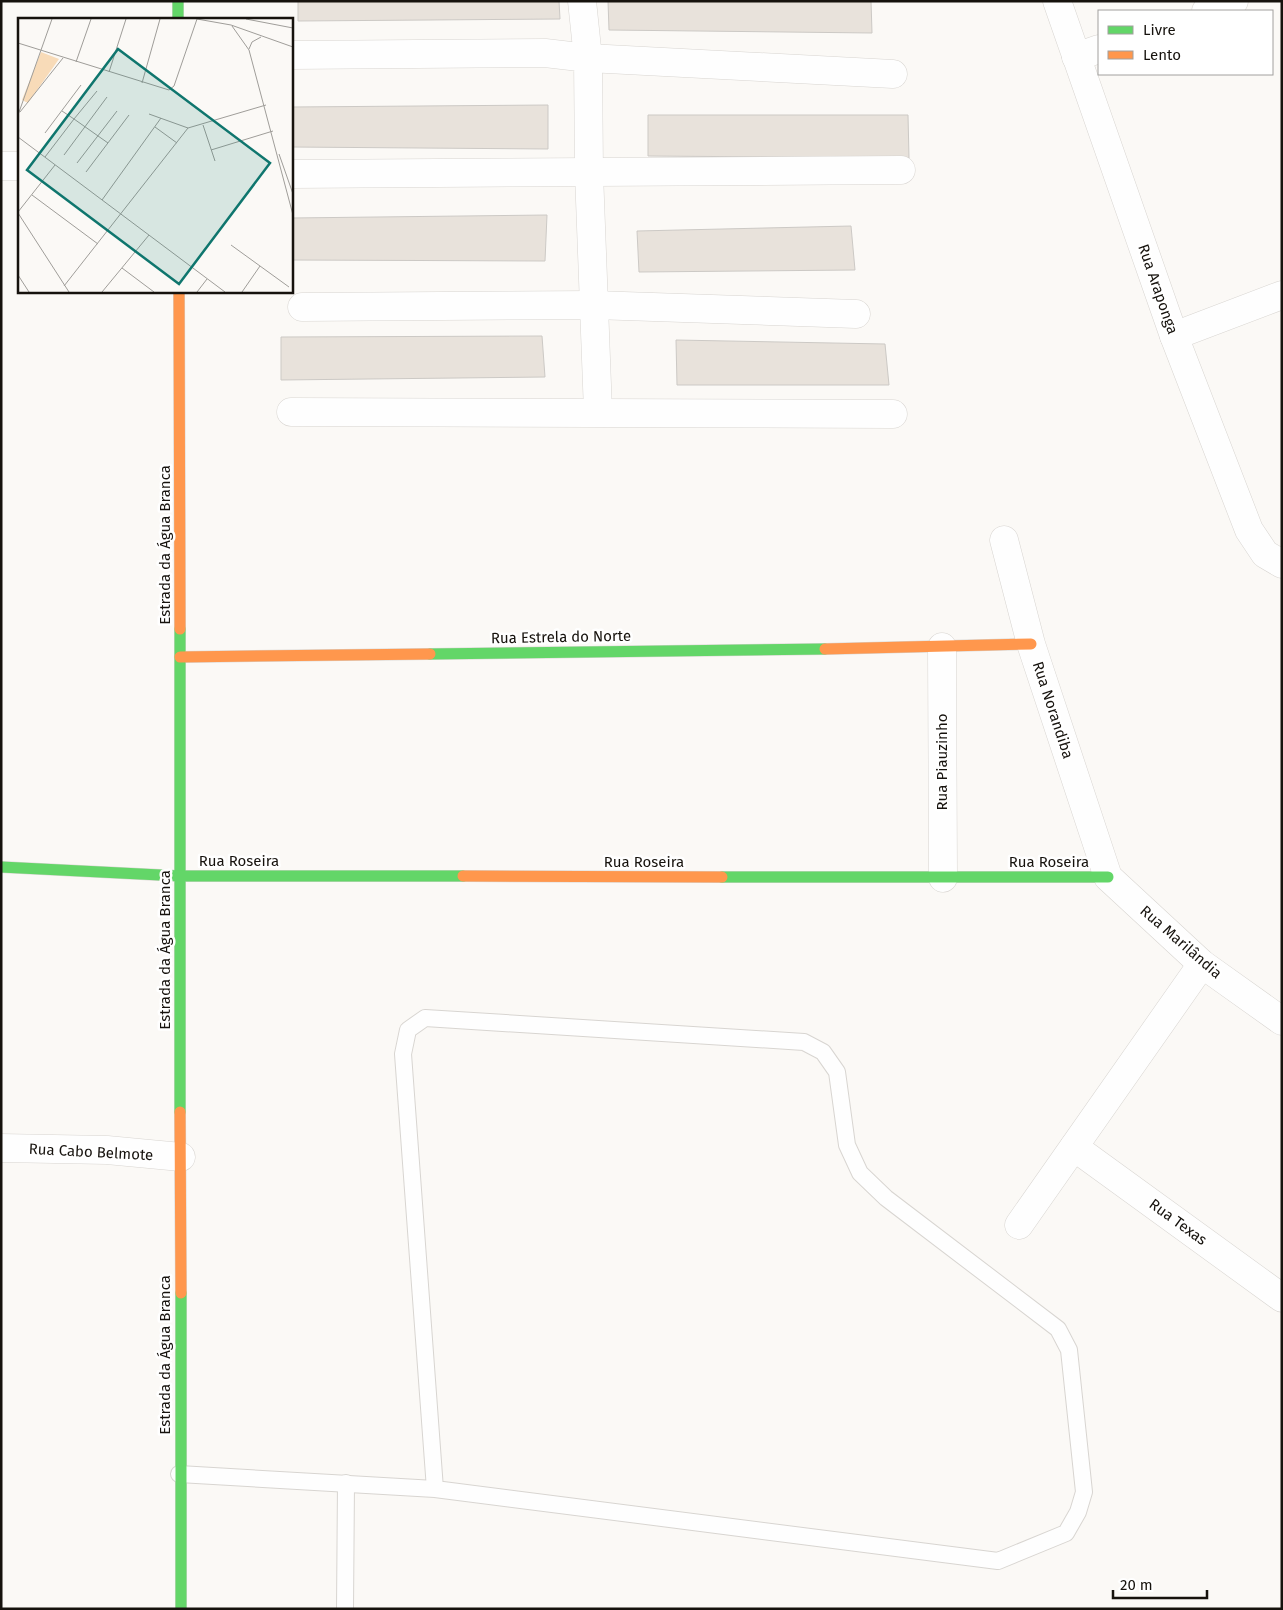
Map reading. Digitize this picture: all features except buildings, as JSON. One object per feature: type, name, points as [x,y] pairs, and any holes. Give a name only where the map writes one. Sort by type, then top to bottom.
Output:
[{"type":"street","points":[[178,1],[178,18]]},
{"type":"street","points":[[582,1],[588,58],[589,173],[598,412]]},
{"type":"street","name":"Rua Araponga","points":[[1057,1],[1088,53],[1174,336],[1249,530],[1265,554],[1282,564]]},
{"type":"street","points":[[1209,10],[1234,1]]},
{"type":"street","points":[[292,55],[545,53],[588,58],[893,74]]},
{"type":"street","points":[[1,166],[18,166]]},
{"type":"street","points":[[292,174],[901,170]]},
{"type":"street","name":"Estrada da Água Branca","points":[[179,292],[181,1157],[179,1474],[181,1609]]},
{"type":"street","points":[[1174,336],[1282,295]]},
{"type":"street","points":[[302,307],[594,305],[856,314]]},
{"type":"street","points":[[291,412],[893,414]]},
{"type":"street","name":"Rua Norandiba","points":[[1004,540],[1030,644],[1108,877]]},
{"type":"street","name":"Rua Estrela do Norte","points":[[180,657],[942,647],[1030,644]]},
{"type":"street","name":"Rua Piauzinho","points":[[942,647],[942,878]]},
{"type":"street","name":"Rua Roseira","points":[[1,867],[180,876],[1108,877]]},
{"type":"street","name":"Rua Marilândia","points":[[1108,877],[1202,964],[1282,1021]]},
{"type":"street","points":[[1019,1225],[1202,964]]},
{"type":"street","name":"Rua Texas","points":[[1074,1147],[1282,1298]]},
{"type":"street","name":"Rua Cabo Belmote","points":[[1,1148],[107,1150],[181,1157]]},
{"type":"lane","points":[[179,1474],[435,1489],[998,1561],[1066,1533],[1078,1512],[1084,1492],[1070,1350],[1058,1329],[886,1198],[860,1173],[847,1145],[837,1072],[823,1052],[810,1045],[804,1042],[424,1018],[408,1030],[403,1054],[435,1489]]},
{"type":"lane","points":[[345,1609],[346,1483]]},
{"type":"traffic: fast","points":[[178,1],[178,18]]},
{"type":"traffic: fast","points":[[180,629],[180,1112]]},
{"type":"traffic: fast","points":[[430,654],[825,649]]},
{"type":"traffic: fast","points":[[1,867],[180,876],[463,876]]},
{"type":"traffic: fast","points":[[722,877],[1108,877]]},
{"type":"traffic: fast","points":[[181,1293],[181,1609]]},
{"type":"traffic: slow","points":[[179,292],[180,629]]},
{"type":"traffic: slow","points":[[825,649],[1031,644]]},
{"type":"traffic: slow","points":[[180,657],[430,654]]},
{"type":"traffic: slow","points":[[463,876],[722,877]]},
{"type":"traffic: slow","points":[[180,1112],[181,1293]]}]
